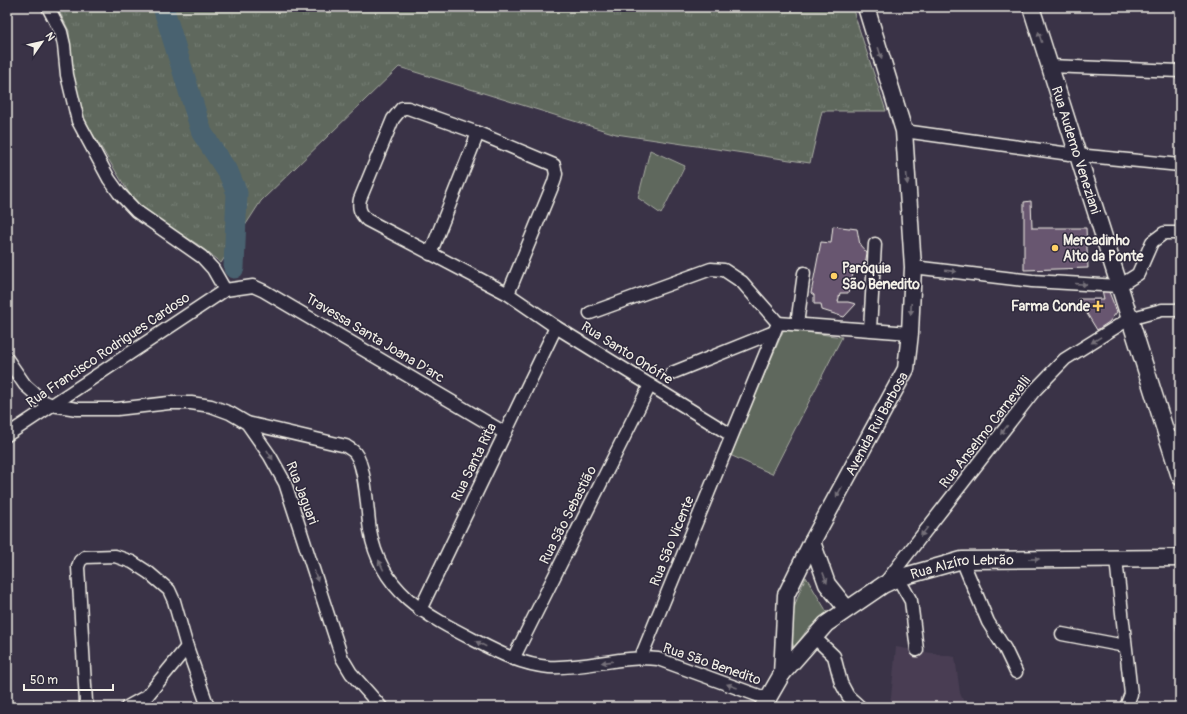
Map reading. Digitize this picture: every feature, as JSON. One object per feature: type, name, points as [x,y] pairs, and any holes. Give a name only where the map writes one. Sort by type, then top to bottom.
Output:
[{"type":"main road","name":"Rua Audemo Veneziani","points":[[1031,7],[1129,319],[1173,438],[1180,477]]},
{"type":"main road","name":"Avenida Rui Barbosa","points":[[766,703],[782,674],[786,595],[812,542],[906,369],[910,333],[913,267],[904,131],[867,9]]},
{"type":"main road","points":[[812,542],[827,584],[847,609]]},
{"type":"main road","name":"Rua Alzíro Lebrão","points":[[782,674],[826,624],[883,585],[898,578],[962,560],[1180,559]]},
{"type":"street","points":[[48,7],[60,32],[64,45],[67,75],[78,121],[109,179],[119,193],[136,211],[202,257],[213,269],[225,290]]},
{"type":"street","points":[[1049,66],[1180,71]]},
{"type":"street","name":"Rua Santo Onófre","points":[[478,133],[408,108],[402,108],[393,119],[360,199],[358,206],[361,214],[367,220],[508,294],[556,327],[731,435]]},
{"type":"street","points":[[904,131],[1077,155],[1180,165]]},
{"type":"street","points":[[430,254],[478,133],[549,162],[556,169],[554,182],[508,294]]},
{"type":"street","points":[[913,267],[1032,281],[1119,286],[1138,274],[1152,242],[1164,233],[1180,233]]},
{"type":"street","points":[[870,329],[875,244]]},
{"type":"street","points":[[590,313],[711,269],[724,270],[742,282],[776,328]]},
{"type":"street","points":[[797,324],[804,273]]},
{"type":"street","name":"Travessa Santa Joana D'arc","points":[[225,290],[253,286],[264,290],[505,433]]},
{"type":"street","name":"Rua Francisco Rodrigues Cardoso","points":[[7,435],[225,290]]},
{"type":"street","name":"Rua Anselmo Carnevalli","points":[[883,585],[1034,391],[1066,359],[1129,319],[1162,310],[1180,310]]},
{"type":"street","points":[[672,373],[776,328],[797,324],[910,333]]},
{"type":"street","name":"Rua Santa Rita","points":[[420,610],[556,327]]},
{"type":"street","name":"Rua São Vicente","points":[[641,657],[776,328]]},
{"type":"street","name":"Rua Jaguari","points":[[7,359],[29,390],[43,401],[52,405],[77,409],[117,409],[169,403],[191,403],[211,406],[230,412],[247,423],[270,456],[285,483],[342,658],[351,673],[381,707]]},
{"type":"street","name":"Rua São Sebastião","points":[[513,659],[650,385]]},
{"type":"street","name":"Rua São Benedito","points":[[247,423],[346,446],[355,453],[362,466],[372,544],[382,569],[401,592],[420,610],[442,624],[513,659],[549,667],[592,664],[641,657],[658,659],[766,703]]},
{"type":"street","points":[[88,707],[86,702],[78,573],[82,559],[85,557],[115,556],[132,562],[169,590],[174,601],[187,647],[208,707]]},
{"type":"street","points":[[962,560],[988,622],[1005,649],[1016,672]]},
{"type":"street","points":[[1116,560],[1131,694],[1126,707]]},
{"type":"street","points":[[898,578],[911,602],[917,650]]},
{"type":"street","points":[[1062,634],[1125,646]]},
{"type":"street","points":[[814,637],[834,656],[841,683],[848,696],[860,707]]},
{"type":"street","points":[[127,707],[147,696],[187,647]]},
{"type":"shaded area","points":[[896,647],[955,657],[960,693],[965,705],[968,707],[890,707]]},
{"type":"green space","points":[[57,7],[852,7],[886,111],[822,111],[810,163],[616,134],[399,67],[261,201],[221,263],[197,244],[137,206],[83,118],[70,75],[69,31]]},
{"type":"green space","points":[[650,150],[685,166],[661,214],[638,198]]},
{"type":"green space","points":[[784,329],[842,337],[772,474],[730,455]]},
{"type":"green space","points":[[806,577],[827,612],[807,630],[794,648],[791,630],[793,612]]},
{"type":"building","name":"Mercadinho Alto da Ponte","points":[[1031,201],[1032,228],[1086,228],[1088,268],[1024,270],[1024,202]]},
{"type":"building","name":"Paróquia São Benedito","points":[[833,226],[857,229],[860,245],[867,253],[864,270],[854,270],[848,293],[840,293],[838,302],[856,304],[844,317],[822,310],[821,304],[814,304],[814,295],[811,293],[821,242],[831,243]]},
{"type":"building","name":"Farma Conde","points":[[1102,290],[1109,292],[1117,312],[1109,322],[1097,330],[1078,299],[1104,299]]},
{"type":"building","points":[[1180,625],[1180,645],[1176,626]]},
{"type":"waterway","points":[[163,7],[202,133],[229,174],[237,193],[234,268]]},
{"type":"place","name":"Mercadinho Alto da Ponte","points":[[1055,248]]},
{"type":"place","name":"Paróquia São Benedito","points":[[834,276]]},
{"type":"place","name":"Farma Conde","points":[[1098,306]]}]
